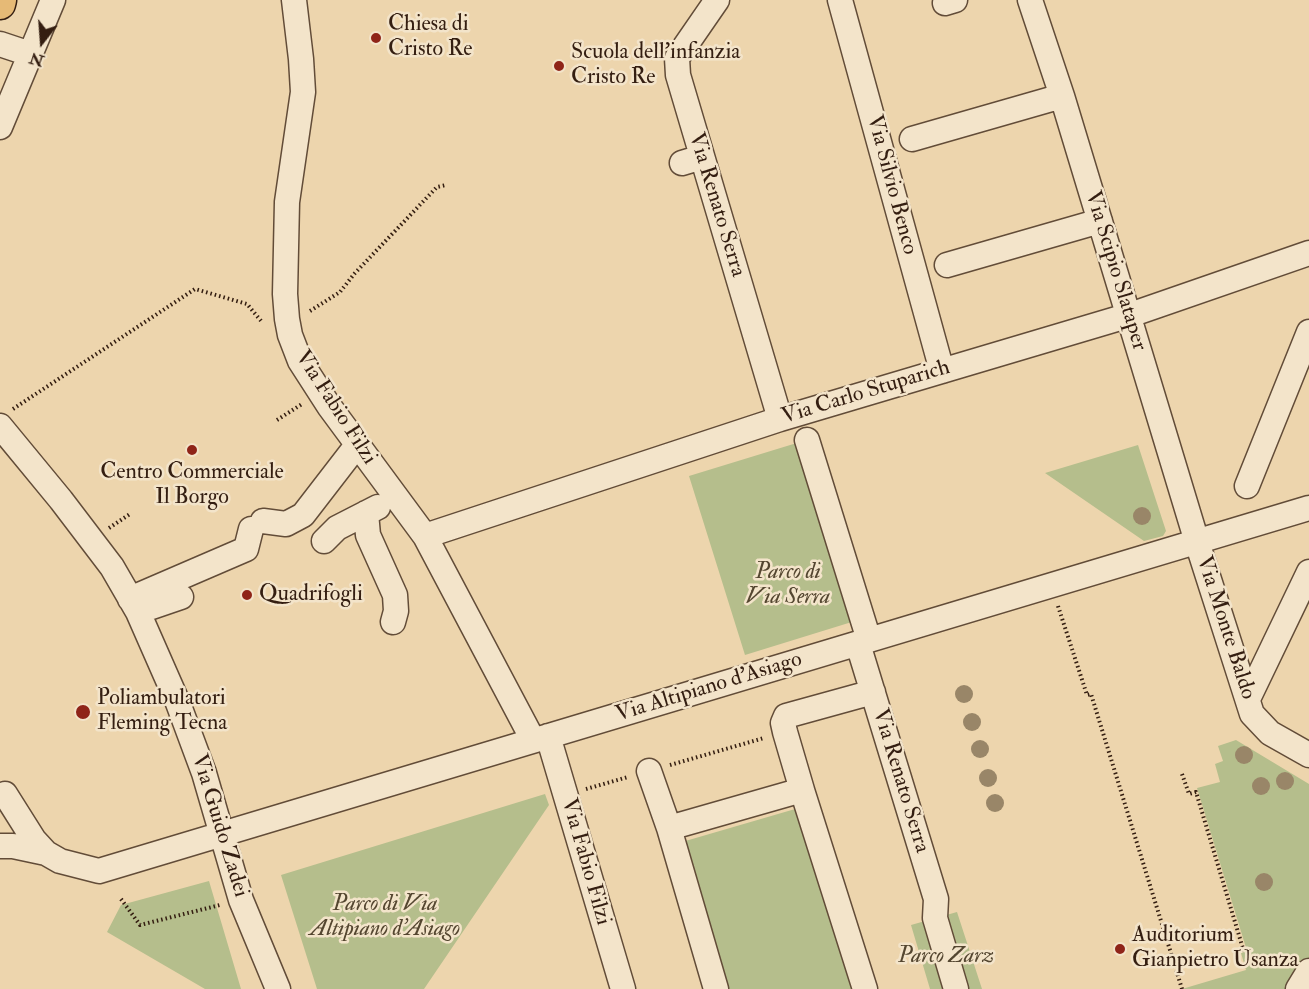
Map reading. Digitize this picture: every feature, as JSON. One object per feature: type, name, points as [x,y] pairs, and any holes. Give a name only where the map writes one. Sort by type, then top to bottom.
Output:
[{"type":"street","points":[[0,127],[54,0]]},
{"type":"street","name":"Via Fabio Filzi","points":[[294,0],[303,92],[287,202],[285,294],[287,319],[300,361],[329,406],[424,536],[541,738],[566,795],[623,989]]},
{"type":"street","name":"Via Renato Serra","points":[[717,0],[677,58],[678,75],[674,102],[780,419]]},
{"type":"street","name":"Via Silvio Benco","points":[[840,0],[942,371]]},
{"type":"street","name":"Via Scipio Slataper","points":[[1030,0],[1130,315],[1197,542]]},
{"type":"street","points":[[0,44],[30,54]]},
{"type":"street","points":[[912,139],[1062,96]]},
{"type":"street","points":[[947,265],[1100,221]]},
{"type":"street","name":"Via Carlo Stuparich","points":[[424,536],[780,419],[1130,315],[1309,253]]},
{"type":"street","points":[[1247,486],[1309,332]]},
{"type":"street","name":"Via Guido Zadei","points":[[5,419],[61,500],[112,567],[134,605],[178,703],[204,773],[241,900],[278,989]]},
{"type":"street","name":"Via Renato Serra","points":[[807,440],[863,642],[873,692],[936,899],[935,918],[956,989]]},
{"type":"street","points":[[134,605],[246,549],[257,525],[286,524],[303,515],[357,445]]},
{"type":"street","points":[[324,541],[338,528],[396,497]]},
{"type":"street","name":"Via Altipiano d'Asiago","points":[[0,846],[40,846],[60,861],[99,871],[1309,508]]},
{"type":"street","points":[[366,513],[368,535],[395,596],[396,611],[393,622]]},
{"type":"street","name":"Via Monte Baldo","points":[[1197,542],[1252,714],[1270,733],[1309,755]]},
{"type":"street","points":[[1248,699],[1309,572]]},
{"type":"street","points":[[134,605],[180,597]]},
{"type":"street","points":[[865,989],[783,723],[786,716],[873,692]]},
{"type":"street","points":[[649,771],[669,828],[716,989]]},
{"type":"street","points":[[669,828],[802,790]]},
{"type":"street","points":[[5,794],[40,846]]},
{"type":"street","points":[[1298,989],[1309,971]]},
{"type":"path","points":[[306,314],[340,292],[355,273],[437,187],[446,185]]},
{"type":"path","points":[[5,419],[195,290],[247,304],[263,322]]},
{"type":"path","points":[[277,420],[291,411]]},
{"type":"path","points":[[110,527],[130,514]]},
{"type":"path","points":[[1056,600],[1087,695],[1091,694],[1182,989]]},
{"type":"path","points":[[566,795],[785,732]]},
{"type":"path","points":[[1182,774],[1189,794],[1196,792],[1244,952]]},
{"type":"path","points":[[121,899],[140,925],[241,900]]},
{"type":"green space","name":"Parco di Via Serra","points":[[800,442],[855,621],[745,655],[689,476]]},
{"type":"green space","points":[[1138,445],[1166,531],[1163,536],[1144,541],[1045,473]]},
{"type":"green space","points":[[1236,740],[1309,784],[1309,989],[1182,989],[1246,970],[1241,953],[1247,951],[1197,788],[1220,782],[1215,764],[1223,761],[1218,746]]},
{"type":"green space","name":"Parco di Via Altipiano d'Asiago","points":[[545,794],[549,805],[424,989],[317,989],[281,875]]},
{"type":"green space","points":[[802,807],[856,989],[726,989],[682,842]]},
{"type":"green space","points":[[209,881],[241,989],[205,989],[107,932],[121,905]]},
{"type":"green space","name":"Parco Zarz","points":[[957,912],[982,989],[930,989],[911,925]]},
{"type":"place","name":"Chiesa di Cristo Re","points":[[376,38]]},
{"type":"place","name":"Scuola dell'infanzia Cristo Re","points":[[559,66]]},
{"type":"place","name":"Centro Commerciale Il Borgo","points":[[192,450]]},
{"type":"place","name":"Quadrifogli","points":[[247,595]]},
{"type":"place","name":"Poliambulatori Fleming Tecna","points":[[83,712]]},
{"type":"place","name":"Auditorium Gianpietro Usanza","points":[[1120,949]]}]
